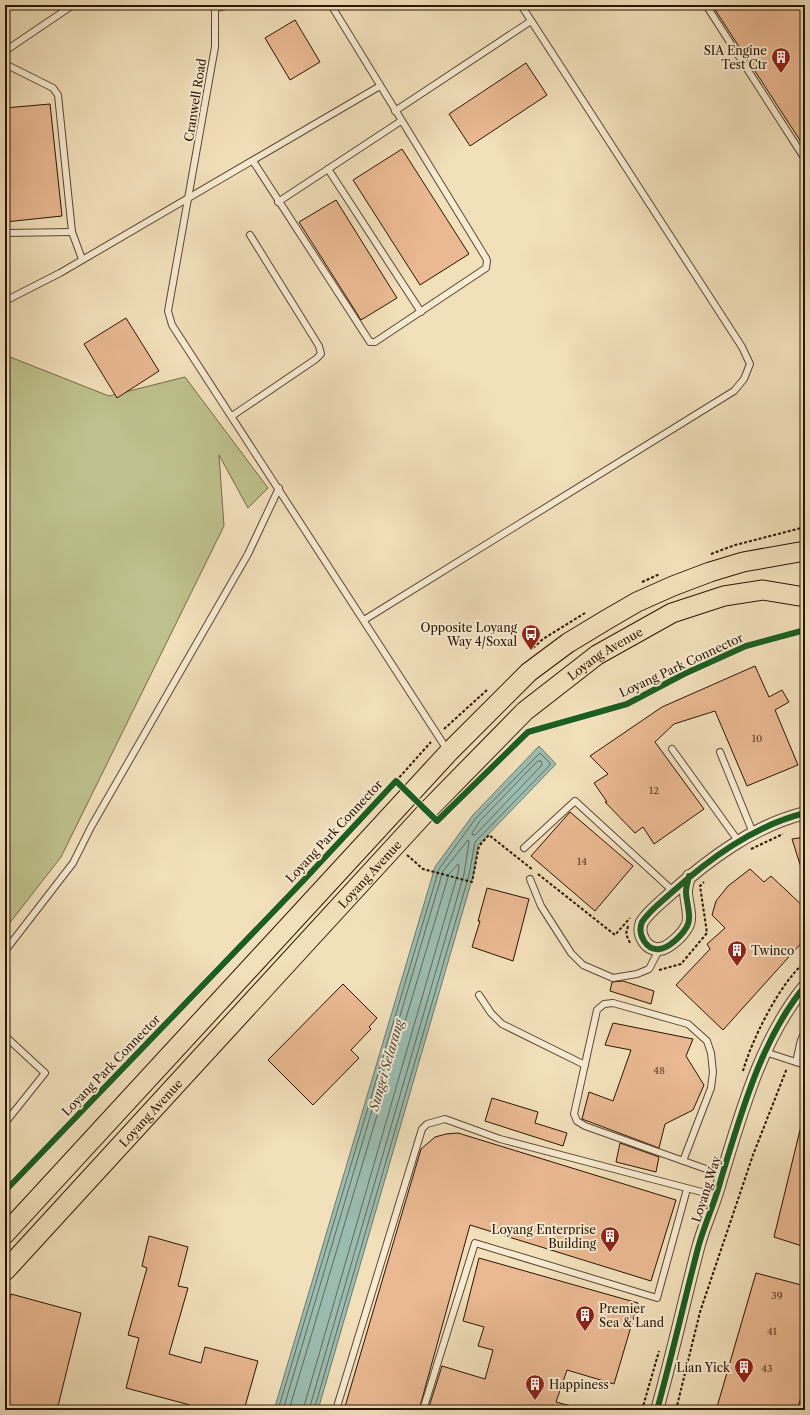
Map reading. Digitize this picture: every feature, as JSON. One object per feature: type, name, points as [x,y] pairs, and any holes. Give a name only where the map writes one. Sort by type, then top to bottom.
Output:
[{"type":"main road","name":"Loyang Avenue","points":[[5,1234],[449,752],[528,672],[568,643],[606,620],[651,596],[710,572],[750,561],[805,551]]},
{"type":"main road","name":"Loyang Avenue","points":[[5,1270],[427,811],[525,711],[597,654],[672,613],[724,596],[763,590],[805,596]]},
{"type":"street","points":[[689,876],[686,890],[689,916],[686,929],[669,946],[659,950],[649,947],[640,935],[639,928],[646,916],[689,876],[713,858],[753,833],[768,825],[805,813]]},
{"type":"street","name":"Loyang Way","points":[[657,1410],[699,1246],[717,1196],[739,1120],[765,1052],[788,1006],[805,986]]},
{"type":"lane","points":[[5,51],[73,5]]},
{"type":"lane","points":[[215,6],[230,5]]},
{"type":"lane","points":[[252,161],[370,342],[375,342],[484,270],[488,262],[331,5]]},
{"type":"lane","points":[[364,620],[734,391],[744,379],[750,364],[742,347],[521,5]]},
{"type":"lane","points":[[706,5],[805,159]]},
{"type":"lane","name":"Cranwell Road","points":[[215,6],[214,47],[189,198],[168,311],[172,324],[280,488],[449,752]]},
{"type":"lane","points":[[395,111],[531,21]]},
{"type":"lane","points":[[5,64],[53,88],[58,95],[72,232],[82,259]]},
{"type":"lane","points":[[5,301],[60,273],[380,86]]},
{"type":"lane","points":[[278,202],[401,121]]},
{"type":"lane","points":[[328,169],[421,312]]},
{"type":"lane","points":[[5,233],[72,232]]},
{"type":"lane","points":[[232,416],[316,359],[321,354],[319,346],[250,236]]},
{"type":"lane","points":[[5,951],[73,863],[91,827],[248,554],[280,488]]},
{"type":"lane","points":[[672,749],[739,842]]},
{"type":"lane","points":[[720,752],[753,833]]},
{"type":"lane","points":[[524,848],[575,801],[673,891]]},
{"type":"lane","points":[[530,880],[541,906],[571,953],[583,965],[613,978],[637,974],[649,969],[659,950]]},
{"type":"lane","points":[[480,995],[491,1014],[502,1024],[586,1065]]},
{"type":"lane","points":[[683,1161],[711,1088],[711,1053],[707,1041],[688,1024],[613,1003],[604,1004],[596,1010],[592,1026],[586,1065],[574,1114],[577,1121],[585,1126],[683,1161],[723,1175]]},
{"type":"lane","points":[[793,1061],[805,1032]]},
{"type":"lane","points":[[5,1123],[45,1075],[45,1072],[6,1036]]},
{"type":"lane","points":[[765,1052],[805,1065]]},
{"type":"lane","points":[[336,1410],[422,1129],[427,1124],[445,1119],[500,1139],[717,1196]]},
{"type":"lane","points":[[423,1410],[474,1243],[657,1298],[688,1189]]},
{"type":"path","points":[[750,850],[788,832]]},
{"type":"path","points":[[429,871],[472,882],[479,846],[489,835],[615,935],[631,917],[633,919],[627,928],[626,934],[634,948]]},
{"type":"path","points":[[651,966],[660,970],[681,964],[707,933],[700,886],[707,878]]},
{"type":"path","points":[[676,1410],[700,1312],[753,1155],[784,1079],[793,1061]]},
{"type":"green space","points":[[5,355],[109,396],[185,377],[268,488],[248,508],[219,455],[224,526],[61,857],[5,929]]},
{"type":"water","name":"Sungei Selarang","points":[[539,746],[556,764],[478,845],[473,876],[318,1410],[274,1410],[435,867],[473,815]]},
{"type":"building","name":"SIA Engine Test Ctr","points":[[712,5],[805,5],[805,148]]},
{"type":"building","points":[[295,20],[320,62],[290,80],[265,38]]},
{"type":"building","points":[[526,63],[547,95],[470,146],[449,114]]},
{"type":"building","points":[[50,104],[62,216],[5,222],[5,108]]},
{"type":"building","points":[[402,149],[469,254],[420,285],[353,180]]},
{"type":"building","points":[[336,200],[397,298],[361,320],[299,222]]},
{"type":"building","points":[[126,318],[159,371],[117,398],[84,344]]},
{"type":"building","points":[[755,666],[769,697],[782,690],[789,702],[775,710],[798,765],[747,786],[715,711],[674,724],[655,742],[704,809],[654,844],[643,827],[635,833],[605,802],[607,802],[594,783],[608,774],[590,756],[662,707]]},
{"type":"building","points":[[570,812],[633,866],[595,911],[531,856]]},
{"type":"building","points":[[805,837],[805,874],[803,874],[792,839]]},
{"type":"building","name":"Twinco","points":[[750,869],[764,882],[771,876],[805,908],[805,939],[723,1030],[676,985],[710,949],[707,944],[725,928],[712,915],[716,901],[728,886]]},
{"type":"building","points":[[487,888],[529,899],[513,961],[472,947],[480,921],[478,921]]},
{"type":"building","points":[[623,981],[654,991],[651,1004],[610,991],[612,982]]},
{"type":"building","points":[[343,984],[377,1018],[369,1027],[371,1029],[351,1050],[359,1058],[313,1105],[268,1060]]},
{"type":"building","points":[[613,1023],[693,1039],[686,1056],[704,1085],[693,1110],[665,1124],[659,1148],[582,1119],[589,1092],[613,1101],[631,1050],[605,1045]]},
{"type":"building","points":[[492,1098],[538,1112],[535,1123],[567,1133],[563,1146],[485,1121]]},
{"type":"building","points":[[801,1126],[805,1127],[805,1247],[774,1237]]},
{"type":"building","name":"Loyang Enterprise Building","points":[[458,1133],[676,1200],[651,1281],[470,1225],[419,1410],[344,1410],[421,1149],[435,1137]]},
{"type":"building","points":[[620,1143],[659,1157],[656,1172],[616,1162]]},
{"type":"building","points":[[149,1236],[188,1247],[178,1286],[188,1288],[169,1354],[201,1363],[205,1347],[258,1361],[244,1410],[188,1410],[190,1405],[126,1388],[139,1338],[128,1335],[147,1268],[142,1266]]},
{"type":"building","points":[[479,1258],[638,1303],[614,1384],[567,1370],[556,1402],[575,1407],[575,1410],[428,1410],[442,1366],[485,1379],[493,1350],[478,1346],[484,1327],[463,1321]]},
{"type":"building","points":[[756,1273],[805,1286],[805,1385],[797,1410],[728,1410],[717,1407]]},
{"type":"building","points":[[11,1294],[81,1313],[57,1410],[5,1410],[5,1317]]},
{"type":"cycle path","name":"Loyang Park Connector","points":[[5,1191],[303,881],[396,781],[437,821],[528,732],[627,704],[684,674],[746,646],[805,630]]},
{"type":"cycle path","points":[[689,876],[689,878],[687,884],[686,892],[689,915],[688,924],[684,931],[671,944],[664,948],[655,949],[644,941],[641,932],[642,922],[655,907],[685,881],[700,868],[733,845],[767,826],[805,813]]},
{"type":"cycle path","points":[[657,1410],[698,1248],[716,1197],[745,1103],[764,1053],[776,1029],[805,986]]},
{"type":"place","name":"SIA Engine Test Ctr","points":[[781,74]]},
{"type":"place","name":"Opposite Loyang Way 4/Soxal","points":[[531,651]]},
{"type":"place","name":"Twinco","points":[[737,967]]},
{"type":"place","name":"Loyang Enterprise Building","points":[[610,1253]]},
{"type":"place","name":"Premier Sea & Land","points":[[585,1332]]},
{"type":"place","name":"Lian Yick","points":[[744,1384]]},
{"type":"place","name":"Happiness","points":[[535,1401]]}]
